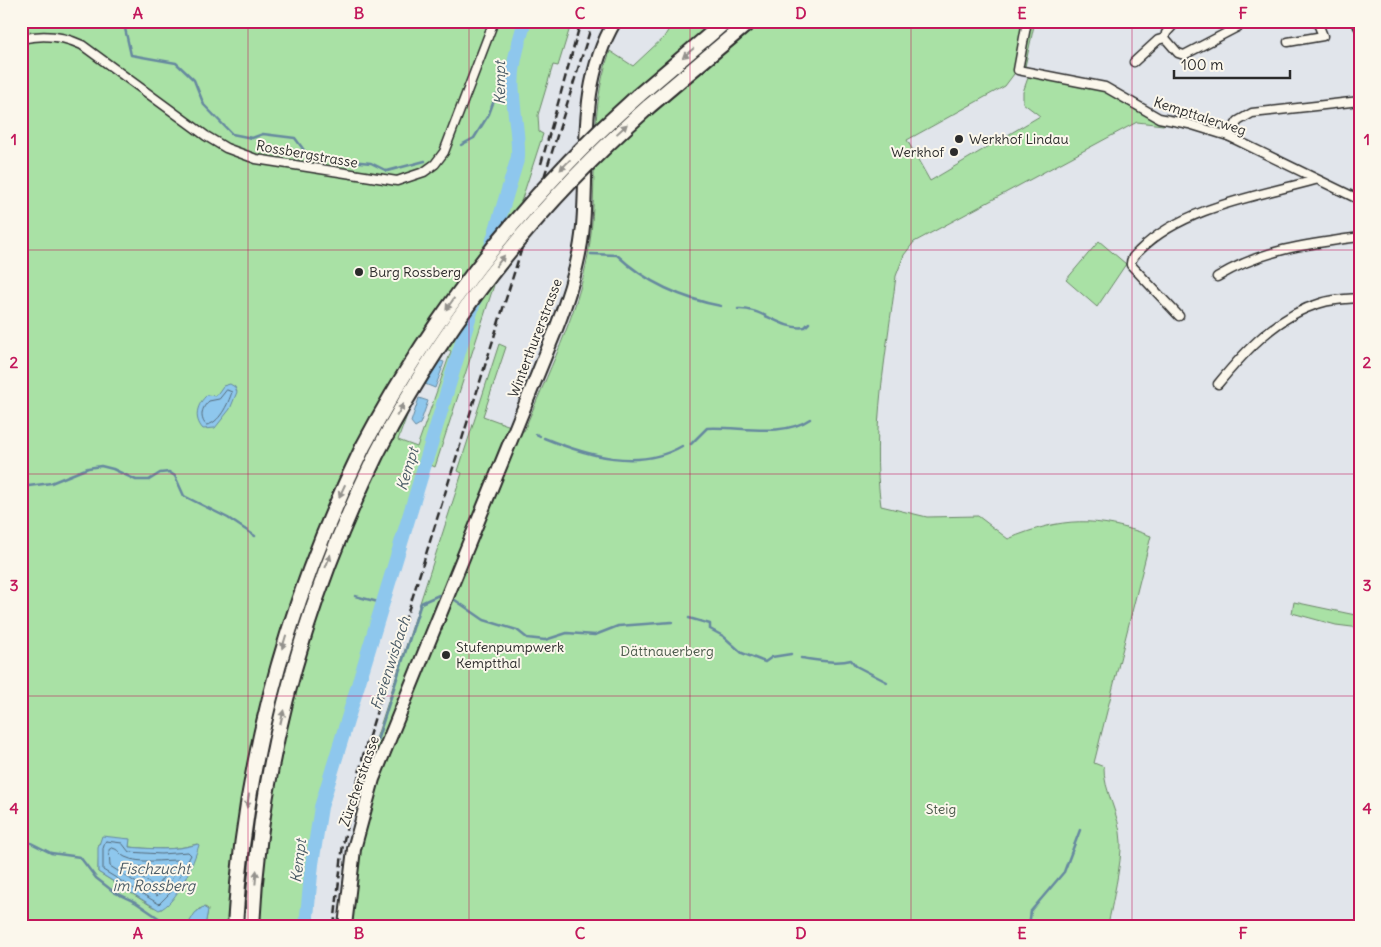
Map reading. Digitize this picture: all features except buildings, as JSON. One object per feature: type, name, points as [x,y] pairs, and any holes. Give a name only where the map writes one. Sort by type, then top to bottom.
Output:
[{"type":"highway","points":[[235,926],[247,806],[272,682],[290,621],[312,562],[363,447],[423,344],[489,252],[568,162],[638,96],[726,21]]},
{"type":"highway","points":[[252,926],[264,809],[289,686],[326,567],[377,454],[432,357],[500,261],[568,182],[648,107],[750,21]]},
{"type":"main road","name":"Winterthurerstrasse","points":[[447,596],[556,330],[571,288],[583,231],[588,96],[598,55],[615,21]]},
{"type":"main road","name":"Zürcherstrasse","points":[[346,926],[353,854],[368,794],[447,596]]},
{"type":"street","name":"Rossbergstrasse","points":[[21,38],[48,36],[69,40],[82,45],[206,136],[238,153],[280,164],[397,181],[424,172],[435,164],[444,152],[494,21]]},
{"type":"street","name":"Kempttalerweg","points":[[1026,21],[1018,70],[1105,87],[1159,118],[1228,136],[1315,180],[1360,200]]},
{"type":"street","points":[[1165,38],[1166,33],[1177,21]]},
{"type":"street","points":[[1165,38],[1178,54],[1184,55],[1249,21]]},
{"type":"street","points":[[1288,42],[1323,36],[1317,21]]},
{"type":"street","points":[[1358,21],[1360,26]]},
{"type":"street","points":[[1134,62],[1158,40],[1165,38]]},
{"type":"street","points":[[1228,136],[1238,122],[1258,112],[1360,101]]},
{"type":"street","points":[[1179,316],[1134,270],[1130,262],[1148,242],[1170,227],[1201,212],[1315,180]]},
{"type":"street","points":[[1217,277],[1243,262],[1272,251],[1360,237]]},
{"type":"street","points":[[1218,384],[1255,342],[1288,319],[1321,303],[1360,298]]},
{"type":"green space","points":[[21,21],[572,21],[558,66],[553,65],[538,115],[539,132],[543,134],[435,467],[420,460],[385,601],[327,805],[315,872],[313,926],[205,926],[208,909],[205,907],[199,909],[187,926],[21,926]],"holes":[[[433,344],[451,351],[417,447],[398,440]],[[129,839],[129,847],[171,849],[197,844],[183,882],[162,909],[153,907],[98,872],[99,843]]]},
{"type":"green space","name":"Dättnauerberg","points":[[674,21],[1035,21],[1024,71],[1017,70],[1005,86],[907,140],[930,181],[1040,116],[1023,103],[1023,92],[1030,72],[1105,87],[1170,121],[1163,125],[1137,122],[914,242],[904,255],[896,276],[881,391],[877,449],[881,506],[927,517],[978,516],[1008,539],[1045,526],[1080,522],[1114,525],[1151,536],[1094,763],[1104,767],[1104,776],[1118,822],[1121,842],[1118,872],[1108,926],[345,926],[347,901],[381,758],[372,755],[375,742],[462,473],[458,471],[499,344],[506,347],[483,416],[524,431],[569,322],[583,278],[591,229],[598,102],[610,51],[633,66],[664,37]]},
{"type":"green space","points":[[1099,241],[1126,264],[1097,307],[1066,280]]},
{"type":"green space","points":[[1294,602],[1360,616],[1360,628],[1336,625],[1292,613]]},
{"type":"water","points":[[434,359],[444,362],[442,368],[440,368],[442,369],[435,388],[425,384]]},
{"type":"water","points":[[230,384],[235,387],[237,392],[230,409],[215,428],[203,429],[197,416],[201,403],[207,395],[216,396],[223,386]]},
{"type":"water","points":[[419,398],[428,401],[420,424],[415,427],[411,422]]},
{"type":"water","name":"Fischzucht im Rossberg","points":[[102,836],[130,839],[129,847],[164,849],[199,845],[184,882],[172,900],[159,910],[98,872],[98,848]]},
{"type":"water","points":[[203,907],[208,910],[205,926],[187,926],[195,913]]},
{"type":"waterway","points":[[109,21],[112,24],[124,24],[131,55],[176,63],[194,80],[204,105],[232,134],[252,138],[263,134],[295,138],[309,157],[371,163],[387,171],[425,161]]},
{"type":"waterway","name":"Kempt","points":[[306,926],[312,864],[321,807],[518,157],[512,85],[515,57],[525,21]]},
{"type":"waterway","points":[[461,145],[474,138],[489,114],[496,95],[512,93]]},
{"type":"waterway","points":[[591,254],[617,255],[628,265],[665,288],[693,299],[721,306]]},
{"type":"waterway","points":[[738,309],[747,309],[788,326],[805,327],[809,323]]},
{"type":"waterway","points":[[691,444],[707,428],[774,430],[799,425],[810,419]]},
{"type":"waterway","points":[[536,434],[540,436]]},
{"type":"waterway","points":[[544,438],[578,450],[613,458],[648,458],[666,454],[682,446]]},
{"type":"waterway","points":[[21,487],[51,483],[88,468],[101,466],[113,469],[136,480],[149,480],[160,473],[169,472],[175,476],[184,496],[228,518],[255,536]]},
{"type":"waterway","name":"Freienwisbach","points":[[373,744],[376,744],[421,603],[439,595]]},
{"type":"waterway","points":[[355,596],[382,603]]},
{"type":"waterway","name":"Freienwisbach","points":[[455,600],[484,620],[517,630],[527,638],[545,640],[567,633],[595,635],[618,626],[672,622]]},
{"type":"waterway","name":"Freienwisbach","points":[[689,618],[710,624],[710,629],[723,636],[742,653],[765,662],[772,657],[791,654]]},
{"type":"waterway","name":"Freienwisbach","points":[[801,658],[833,662],[851,660],[856,666],[887,682]]},
{"type":"waterway","name":"Freienwisbach","points":[[342,735],[348,736]]},
{"type":"waterway","points":[[1029,926],[1031,911],[1064,872],[1080,830]]},
{"type":"waterway","points":[[21,838],[51,853],[80,857],[96,878],[114,892],[135,902],[166,923],[188,924]]},
{"type":"railway","points":[[541,164],[581,21]]},
{"type":"railway","points":[[334,926],[343,844],[364,752],[593,21]]},
{"type":"place","name":"Werkhof Lindau","points":[[959,139]]},
{"type":"place","name":"Werkhof","points":[[954,152]]},
{"type":"place","name":"Burg Rossberg","points":[[359,272]]},
{"type":"place","name":"Stufenpumpwerk Kemptthal","points":[[446,655]]},
{"type":"park label","name":"Steig","points":[[941,809]]}]
